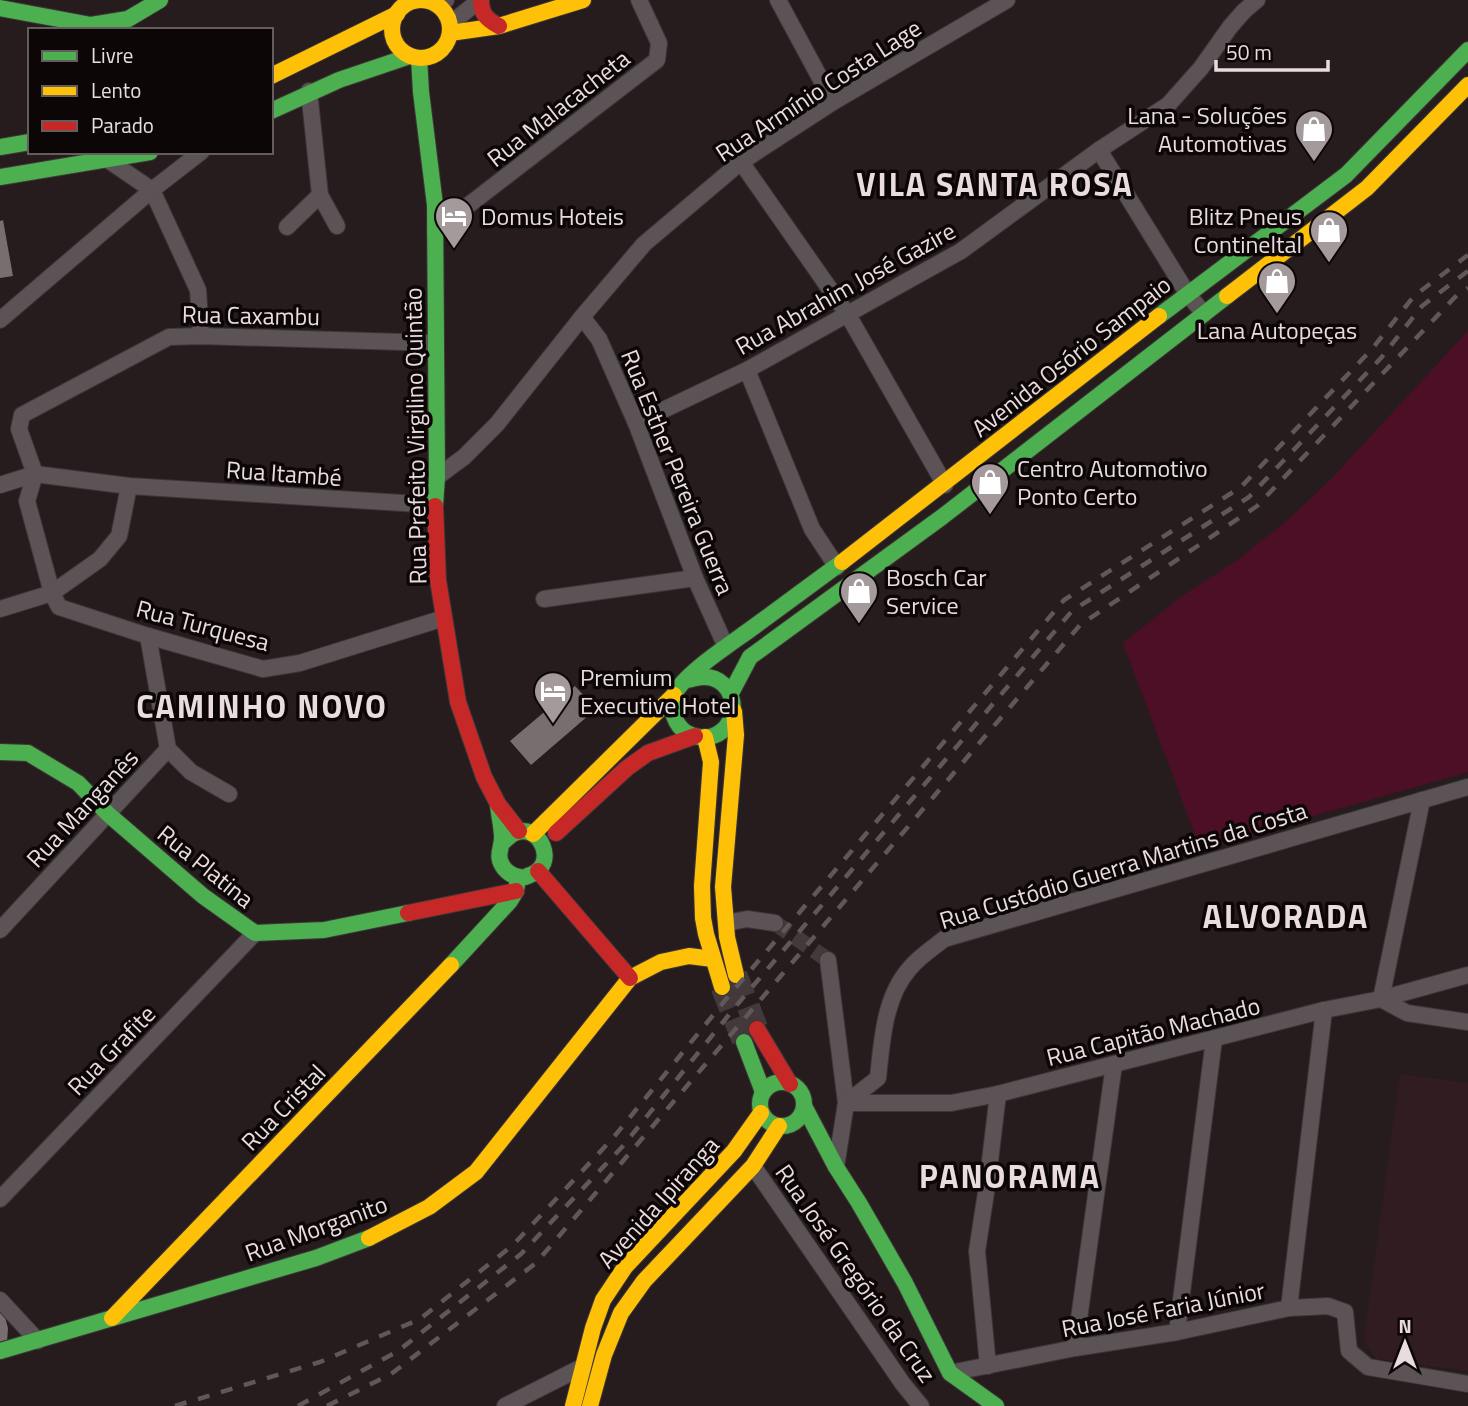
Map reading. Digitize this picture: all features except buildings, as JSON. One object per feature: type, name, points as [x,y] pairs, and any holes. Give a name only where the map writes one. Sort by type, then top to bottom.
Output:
[{"type":"street","points":[[0,8],[91,25],[128,19],[160,0]]},
{"type":"street","points":[[481,0],[483,16],[499,26]]},
{"type":"street","points":[[450,29],[481,0]]},
{"type":"street","points":[[450,29],[499,26],[583,0]]},
{"type":"street","name":"Rua Malacacheta","points":[[436,231],[657,60],[659,43],[639,0]]},
{"type":"street","points":[[778,0],[833,102]]},
{"type":"street","name":"Rua Armínio Costa Lage","points":[[437,477],[464,457],[497,424],[644,244],[741,162],[833,102],[1007,0]]},
{"type":"street","name":"Rua Abrahim José Gazire","points":[[636,423],[747,370],[961,251],[1099,150],[1168,104],[1201,68],[1230,27],[1256,0]]},
{"type":"street","points":[[273,75],[401,7],[419,1],[434,1],[442,9],[450,29],[443,49],[428,58],[415,57],[371,67],[309,91],[273,110]]},
{"type":"street","points":[[401,7],[393,23],[393,33],[402,51],[415,57]]},
{"type":"street","name":"Avenida Osório Sampaio","points":[[687,680],[945,485],[1187,293],[1346,174],[1468,50]]},
{"type":"street","name":"Rua Prefeito Virgilino Quintão","points":[[415,57],[435,205],[435,505],[438,580],[458,702],[484,777],[498,804],[532,836]]},
{"type":"street","name":"Avenida Osório Sampaio","points":[[733,698],[750,657],[942,517],[1367,188],[1468,85]]},
{"type":"street","points":[[309,91],[320,195],[337,226]]},
{"type":"street","points":[[0,147],[28,142]]},
{"type":"street","points":[[1099,150],[1187,293],[1204,314]]},
{"type":"street","points":[[0,177],[139,154]]},
{"type":"street","points":[[0,320],[152,190],[198,154]]},
{"type":"street","points":[[108,160],[152,190],[198,290],[201,336]]},
{"type":"street","points":[[741,162],[848,315],[945,485],[949,499],[942,517]]},
{"type":"street","points":[[287,227],[320,195]]},
{"type":"street","name":"Rua Esther Pereira Guerra","points":[[582,317],[599,339],[636,423],[695,578],[726,648]]},
{"type":"street","name":"Rua Caxambu","points":[[35,474],[19,429],[22,415],[169,337],[435,343]]},
{"type":"street","points":[[747,370],[812,529],[837,567]]},
{"type":"street","points":[[0,485],[35,474]]},
{"type":"street","points":[[35,474],[27,501],[52,593]]},
{"type":"street","name":"Rua Itambé","points":[[35,474],[129,486],[435,505]]},
{"type":"street","points":[[0,609],[52,593],[100,559],[119,536],[129,486]]},
{"type":"street","points":[[544,599],[695,578]]},
{"type":"street","name":"Rua Turquesa","points":[[52,593],[59,607],[263,669],[300,663],[444,618]]},
{"type":"street","name":"Rua Manganês","points":[[148,636],[168,749],[191,772],[229,794]]},
{"type":"street","points":[[532,836],[687,680],[707,676],[726,685],[733,698],[736,735],[723,887],[727,937],[736,975]]},
{"type":"street","points":[[674,695],[673,715],[685,732],[700,737],[711,762],[702,886],[705,926],[722,987]]},
{"type":"street","points":[[532,836],[648,753],[715,735],[723,730],[730,723],[733,698]]},
{"type":"street","name":"Rua Manganês","points":[[0,930],[168,749]]},
{"type":"street","name":"Rua Platina","points":[[0,752],[28,753],[78,783],[108,814],[203,896],[255,933],[324,930],[494,897],[517,884]]},
{"type":"street","name":"Rua Custódio Guerra Martins da Costa","points":[[846,1103],[877,1078],[883,1036],[895,989],[911,966],[944,939],[1468,787]]},
{"type":"street","points":[[1422,800],[1381,999],[1407,1013],[1468,1022]]},
{"type":"street","name":"Rua Prefeito Virgilino Quintão","points":[[498,804],[502,843]]},
{"type":"street","points":[[494,897],[502,843],[512,833],[532,836],[545,851],[545,858],[538,871],[517,884],[500,862]]},
{"type":"street","points":[[538,871],[630,978]]},
{"type":"street","name":"Rua Cristal","points":[[111,1319],[457,958],[510,901],[517,884]]},
{"type":"street","name":"Rua Cristal","points":[[486,925],[494,897]]},
{"type":"street","points":[[726,923],[747,919],[775,923]]},
{"type":"street","name":"Rua Grafite","points":[[0,1199],[255,933]]},
{"type":"street","name":"Rua Morganito","points":[[0,1351],[316,1258],[377,1234],[429,1207],[475,1171],[630,978],[661,962],[689,956],[713,959]]},
{"type":"street","points":[[828,960],[846,1103],[836,1167]]},
{"type":"street","name":"Rua Capitão Machado","points":[[846,1103],[951,1103],[998,1094],[1468,975]]},
{"type":"street","points":[[1289,1308],[1324,1010]]},
{"type":"street","points":[[757,1029],[790,1084],[804,1099],[804,1106],[792,1132]]},
{"type":"street","points":[[1177,1332],[1214,1039]]},
{"type":"street","points":[[744,1042],[763,1092]]},
{"type":"street","points":[[1075,1348],[1114,1064]]},
{"type":"street","points":[[790,1084],[775,1083],[763,1092],[760,1099],[761,1114],[771,1124],[792,1132],[836,1167]]},
{"type":"street","points":[[988,1366],[977,1251],[998,1094]]},
{"type":"street","points":[[804,1106],[836,1167],[905,1283],[950,1373],[996,1406]]},
{"type":"street","name":"Avenida Ipiranga","points":[[573,1406],[603,1300],[625,1267],[734,1151],[761,1114]]},
{"type":"street","name":"Avenida Ipiranga","points":[[590,1406],[604,1355],[621,1313],[644,1281],[753,1166],[792,1132]]},
{"type":"street","points":[[748,1133],[748,1149],[753,1166]]},
{"type":"street","name":"Rua José Gregório da Cruz","points":[[753,1166],[903,1384],[921,1406]]},
{"type":"street","points":[[0,1300],[38,1340]]},
{"type":"street","name":"Rua José Faria Júnior","points":[[950,1373],[1075,1348],[1177,1332],[1289,1308],[1328,1306],[1345,1312],[1349,1351],[1368,1367],[1468,1384]]},
{"type":"street","points":[[505,1406],[582,1367]]},
{"type":"shaded area","points":[[1468,331],[1468,772],[1200,848],[1123,643],[1182,596],[1239,559],[1289,519],[1333,477]]},
{"type":"shaded area","points":[[1400,1074],[1468,1083],[1468,1371],[1376,1359],[1364,1340]]},
{"type":"tunnel","points":[[775,923],[828,960]]},
{"type":"tunnel","points":[[736,975],[757,1029]]},
{"type":"tunnel","points":[[722,987],[744,1042]]},
{"type":"railway","points":[[175,1406],[320,1362],[420,1319],[513,1245],[613,1138],[727,998],[1064,600],[1241,487],[1372,349],[1414,296],[1468,255]]},
{"type":"railway","points":[[298,1406],[398,1351],[521,1254],[622,1147],[736,1006],[1072,611],[1249,497],[1381,358],[1422,306],[1468,271]]},
{"type":"railway","points":[[327,1406],[391,1374],[536,1263],[1080,625],[1257,506],[1457,295],[1468,288]]},
{"type":"traffic: fast","points":[[0,8],[91,25],[128,19],[160,0]]},
{"type":"traffic: fast","points":[[1159,316],[1346,175],[1468,50]]},
{"type":"traffic: fast","points":[[273,110],[339,80],[410,56]]},
{"type":"traffic: fast","points":[[419,58],[435,205],[435,506]]},
{"type":"traffic: fast","points":[[0,147],[28,142]]},
{"type":"traffic: fast","points":[[0,177],[138,154]]},
{"type":"traffic: fast","points":[[731,693],[750,657],[942,517],[1227,296]]},
{"type":"traffic: fast","points":[[687,680],[703,677],[714,679],[723,684],[729,692],[732,702],[729,722],[713,736],[693,736],[683,730],[676,721],[672,705],[680,686],[711,658],[842,562]]},
{"type":"traffic: fast","points":[[0,752],[28,753],[78,783],[108,814],[203,896],[255,933],[324,930],[408,913]]},
{"type":"traffic: fast","points":[[498,805],[502,838],[499,858],[503,867],[511,874],[524,877],[539,870],[545,854],[543,846],[532,834],[524,831],[515,833],[502,843]]},
{"type":"traffic: fast","points":[[451,965],[510,901],[516,891],[518,877]]},
{"type":"traffic: fast","points":[[744,1042],[763,1092]]},
{"type":"traffic: fast","points":[[782,1082],[798,1088],[804,1104],[798,1120],[782,1126],[766,1120],[760,1104],[766,1088],[782,1082]]},
{"type":"traffic: fast","points":[[804,1106],[836,1167],[905,1283],[950,1373],[996,1406]]},
{"type":"traffic: fast","points":[[0,1351],[316,1258],[369,1238]]},
{"type":"traffic: slow","points":[[421,0],[437,5],[445,13],[450,29],[445,45],[437,53],[421,58],[405,53],[397,45],[392,29],[397,13],[405,5],[421,0]]},
{"type":"traffic: slow","points":[[450,33],[499,26],[583,0]]},
{"type":"traffic: slow","points":[[273,75],[397,14]]},
{"type":"traffic: slow","points":[[1227,296],[1367,188],[1468,85]]},
{"type":"traffic: slow","points":[[842,562],[1159,316]]},
{"type":"traffic: slow","points":[[533,834],[674,695]]},
{"type":"traffic: slow","points":[[734,711],[736,735],[723,887],[727,937],[736,975]]},
{"type":"traffic: slow","points":[[705,737],[711,762],[702,886],[703,918],[722,987]]},
{"type":"traffic: slow","points":[[369,1238],[429,1207],[476,1172],[630,978],[661,962],[689,956],[713,959]]},
{"type":"traffic: slow","points":[[112,1318],[451,965]]},
{"type":"traffic: slow","points":[[573,1406],[603,1300],[625,1267],[734,1151],[761,1113]]},
{"type":"traffic: slow","points":[[590,1406],[604,1355],[621,1313],[644,1281],[753,1166],[779,1126]]},
{"type":"traffic: jam","points":[[481,0],[486,16],[499,26]]},
{"type":"traffic: jam","points":[[435,506],[438,580],[458,702],[484,777],[498,804],[519,831]]},
{"type":"traffic: jam","points":[[556,833],[627,768],[648,753],[695,736]]},
{"type":"traffic: jam","points":[[538,871],[630,978]]},
{"type":"traffic: jam","points":[[408,913],[516,891]]},
{"type":"traffic: jam","points":[[757,1029],[790,1084]]},
{"type":"place","name":"Lana - Soluções Automotivas","points":[[1314,163]]},
{"type":"place","name":"Domus Hoteis","points":[[454,250]]},
{"type":"place","name":"Blitz Pneus Contineltal","points":[[1329,264]]},
{"type":"place","name":"Lana Autopeças","points":[[1277,315]]},
{"type":"place","name":"Centro Automotivo Ponto Certo","points":[[990,516]]},
{"type":"place","name":"Bosch Car Service","points":[[859,625]]},
{"type":"place","name":"Premium Executive Hotel","points":[[553,725]]},
{"type":"district","name":"VILA SANTA ROSA","points":[[995,184]]},
{"type":"district","name":"CAMINHO NOVO","points":[[262,706]]},
{"type":"district","name":"ALVORADA","points":[[1286,916]]},
{"type":"district","name":"PANORAMA","points":[[1010,1176]]}]
